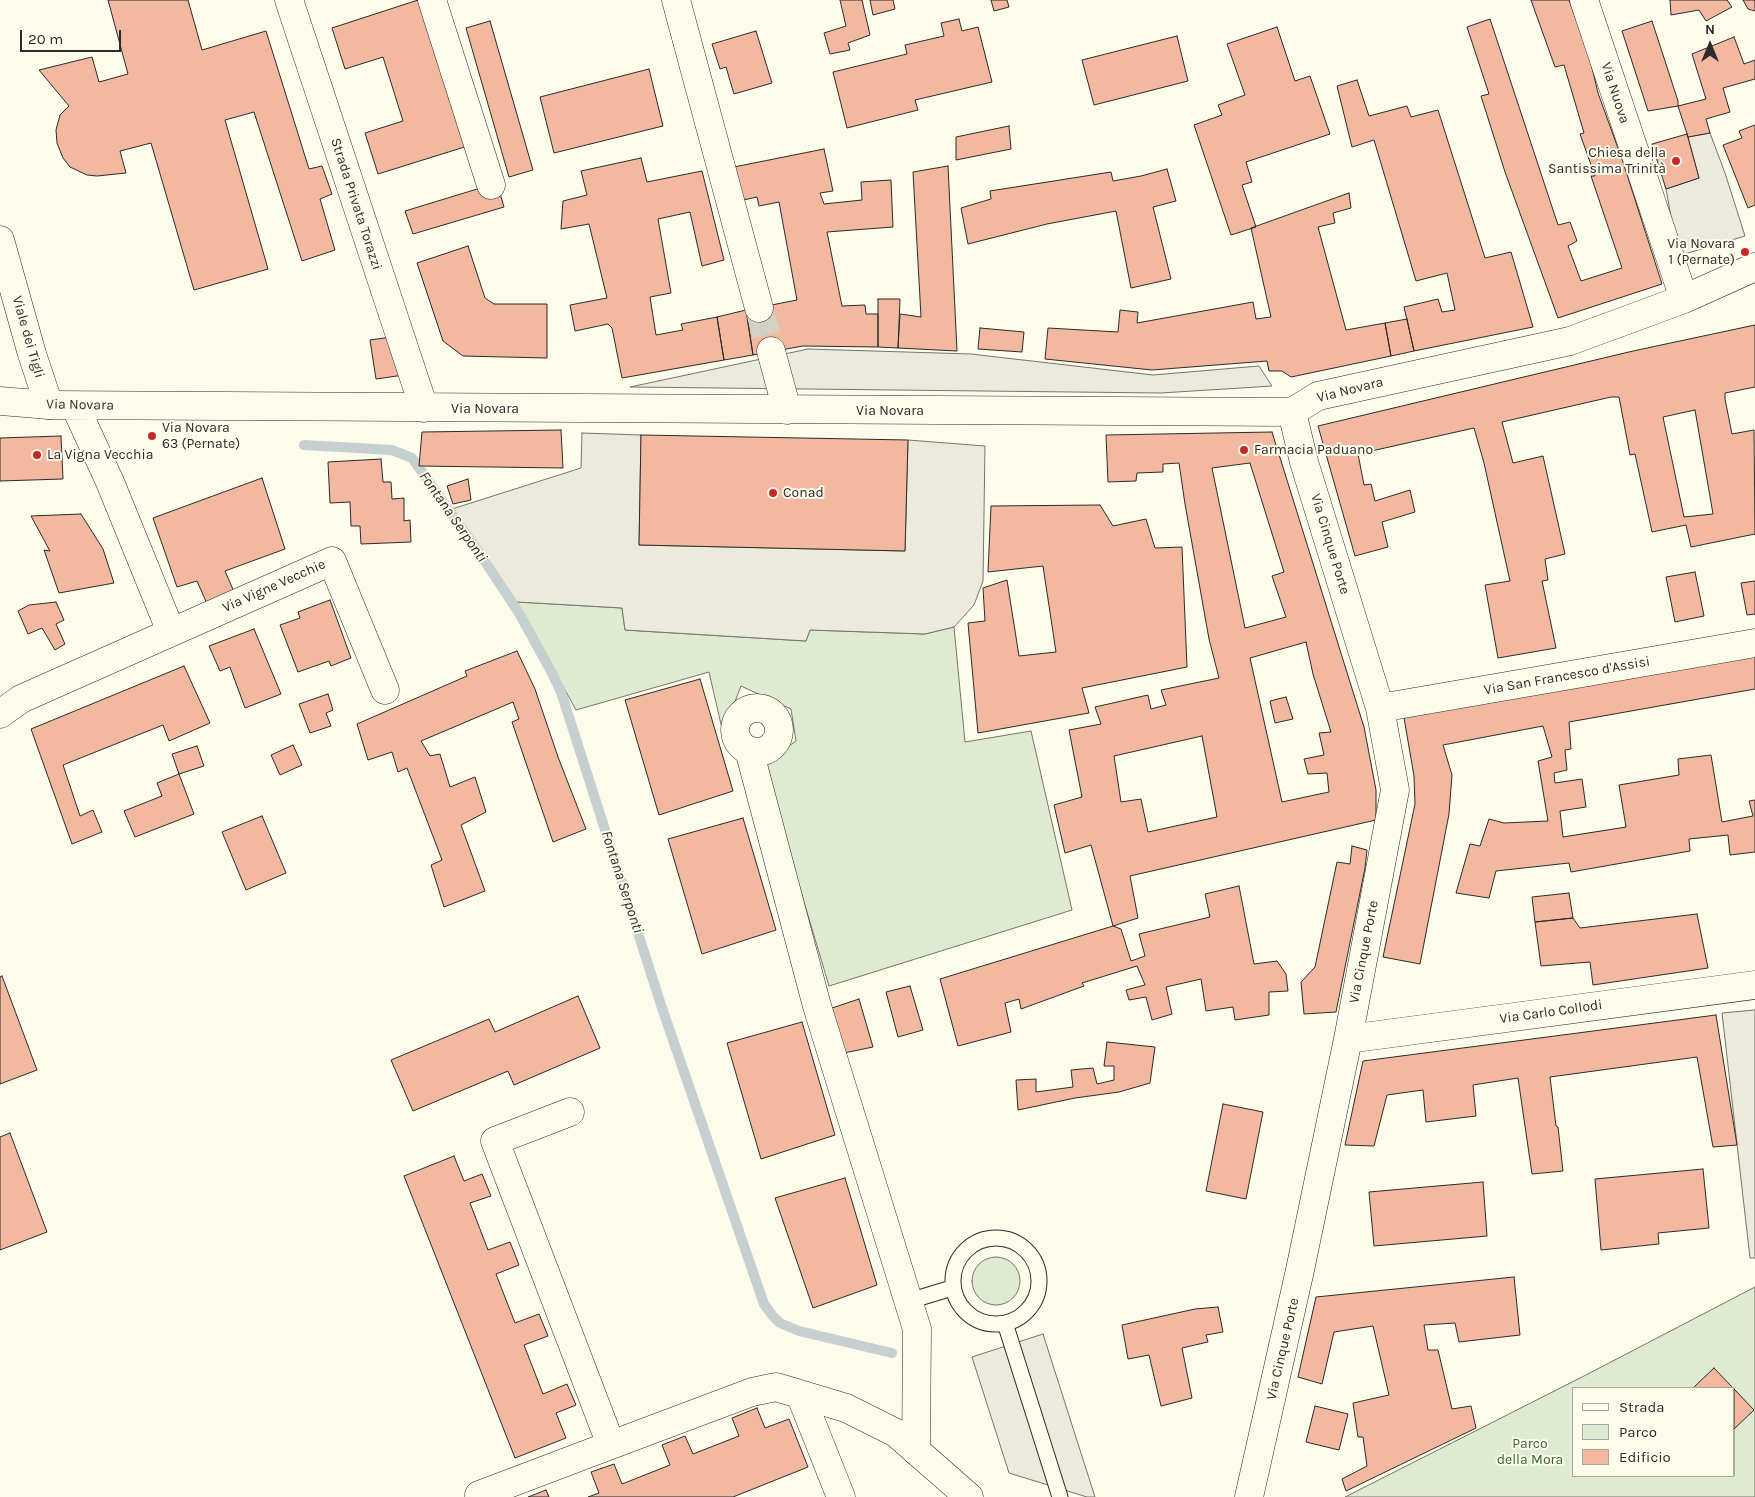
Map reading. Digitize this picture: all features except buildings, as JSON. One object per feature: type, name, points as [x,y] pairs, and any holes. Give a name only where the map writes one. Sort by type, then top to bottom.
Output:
[{"type":"street","name":"Strada Privata Torazzi","points":[[289,0],[424,408]]},
{"type":"street","points":[[432,0],[491,185]]},
{"type":"street","points":[[676,0],[760,308]]},
{"type":"street","name":"Via Nuova","points":[[1584,0],[1684,299]]},
{"type":"street","name":"Viale dei Tigli","points":[[0,240],[32,354],[62,405]]},
{"type":"street","name":"Via Novara","points":[[1,401],[62,405],[1292,412],[1318,396],[1570,341],[1684,299],[1755,267]]},
{"type":"street","points":[[771,351],[787,410]]},
{"type":"street","points":[[1,401],[19,387],[32,354]]},
{"type":"street","points":[[62,405],[110,482],[171,632]]},
{"type":"street","name":"Via Cinque Porte","points":[[1249,1497],[1300,1270],[1348,1040],[1394,790],[1380,708],[1304,462],[1292,412]]},
{"type":"street","name":"Via Vigne Vecchie","points":[[0,714],[21,699],[332,560],[385,690]]},
{"type":"street","name":"Via San Francesco d'Assisi","points":[[1380,708],[1755,643]]},
{"type":"street","points":[[749,750],[817,1006],[917,1329],[916,1451]]},
{"type":"street","name":"Via Carlo Collodi","points":[[1348,1040],[1755,985]]},
{"type":"street","points":[[570,1112],[495,1141],[611,1445]]},
{"type":"street","points":[[479,1495],[752,1392],[776,1387],[846,1408],[896,1433],[969,1497]]},
{"type":"street","points":[[800,1394],[841,1497]]},
{"type":"lane","points":[[993,1237],[1007,1239],[1020,1244],[1030,1254],[1037,1266],[1040,1280],[1038,1293],[1032,1306],[1022,1316],[1005,1323],[995,1325],[980,1322],[967,1314],[958,1303],[952,1288],[952,1274],[958,1259],[967,1248],[980,1240],[993,1237]]},
{"type":"lane","points":[[909,1301],[952,1288]]},
{"type":"lane","points":[[1005,1323],[1060,1497]]},
{"type":"green space","points":[[517,602],[622,608],[625,630],[806,641],[810,630],[925,634],[954,627],[965,742],[1031,731],[1072,910],[829,986],[763,764],[796,741],[791,709],[741,686],[723,733],[709,672],[576,710]]},
{"type":"green space","points":[[991,1257],[1001,1257],[1010,1261],[1016,1267],[1019,1272],[1019,1290],[1010,1301],[1001,1305],[991,1305],[982,1301],[976,1295],[972,1286],[972,1276],[976,1267],[982,1261]]},
{"type":"green space","name":"Parco della Mora","points":[[1755,1287],[1755,1497],[1345,1497],[1584,1376]]},
{"type":"shaded area","points":[[1710,133],[1745,236],[1678,256],[1666,189],[1699,178],[1688,137]]},
{"type":"shaded area","points":[[808,349],[971,354],[1153,375],[1259,366],[1272,386],[1161,393],[630,387]]},
{"type":"shaded area","points":[[582,433],[641,435],[639,545],[905,551],[908,440],[985,446],[983,581],[974,605],[954,627],[925,634],[810,630],[806,641],[625,630],[622,608],[517,602],[452,509],[581,468]]},
{"type":"shaded area","points":[[1755,1010],[1755,1258],[1750,1258],[1722,1013]]},
{"type":"shaded area","points":[[1043,1334],[1095,1497],[1087,1497],[1009,1473],[972,1357]]},
{"type":"waterway","name":"Fontana Serponti","points":[[304,445],[392,450],[412,458],[519,613],[561,692],[662,1008],[764,1304],[780,1323],[799,1331],[892,1353]]},
{"type":"tunnel","points":[[759,308],[771,351]]},
{"type":"place","name":"Chiesa della Santissima Trinità","points":[[1676,161]]},
{"type":"place","name":"Via Novara 1 (Pernate)","points":[[1745,252]]},
{"type":"place","name":"Via Novara 63 (Pernate)","points":[[152,436]]},
{"type":"place","name":"Farmacia Paduano","points":[[1244,450]]},
{"type":"place","name":"La Vigna Vecchia","points":[[37,455]]},
{"type":"place","name":"Conad","points":[[773,493]]}]
